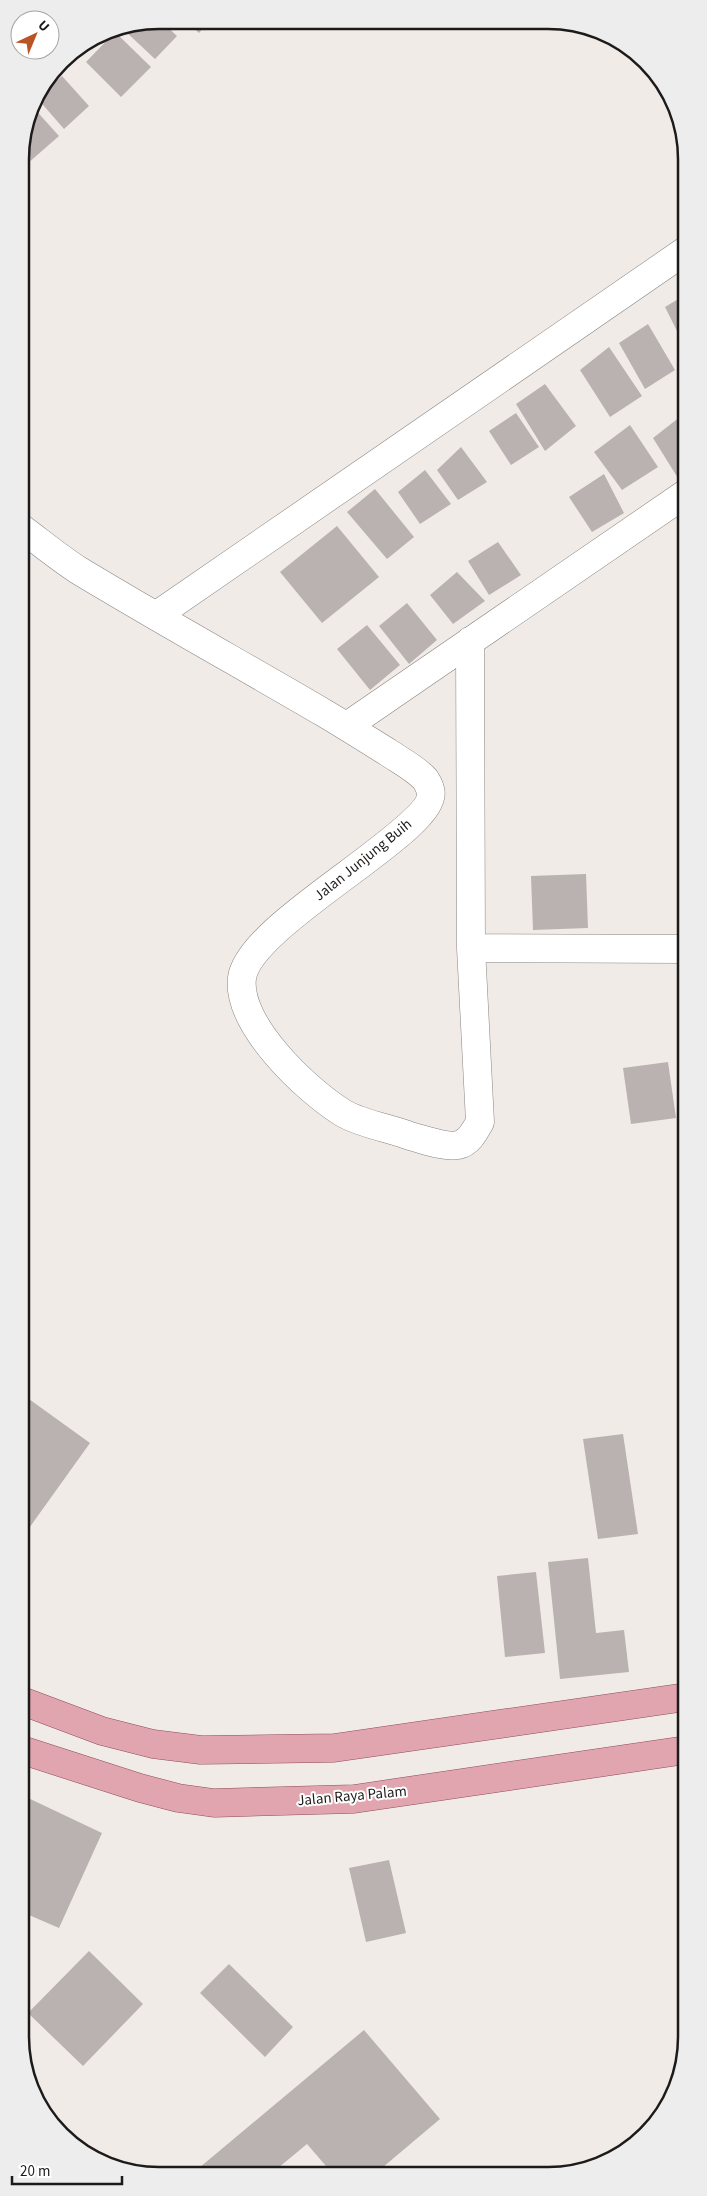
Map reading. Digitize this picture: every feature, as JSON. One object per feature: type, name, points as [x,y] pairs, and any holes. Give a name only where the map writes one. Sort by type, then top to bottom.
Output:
[{"type":"main road","points":[[29,1704],[102,1731],[153,1744],[201,1750],[334,1748],[678,1698]]},
{"type":"main road","name":"Jalan Raya Palam","points":[[29,1752],[140,1788],[178,1798],[214,1803],[354,1799],[678,1751]]},
{"type":"street","points":[[157,616],[678,255]]},
{"type":"street","points":[[347,726],[678,499]]},
{"type":"street","points":[[29,534],[76,568],[347,726],[418,773],[425,779],[431,791],[470,809]]},
{"type":"street","points":[[470,641],[471,948],[678,949]]},
{"type":"street","name":"Jalan Junjung Buih","points":[[431,791],[430,802],[396,837],[282,925],[257,948],[242,975],[242,992],[255,1025],[282,1062],[310,1088],[344,1114],[432,1142],[458,1146],[472,1137],[480,1122],[471,948]]},
{"type":"building","points":[[150,29],[170,29],[177,36],[155,59],[127,33]]},
{"type":"building","points":[[119,36],[151,67],[121,97],[86,62],[108,39]]},
{"type":"building","points":[[62,76],[89,106],[64,129],[42,103],[52,85]]},
{"type":"building","points":[[38,112],[59,136],[29,162],[31,133]]},
{"type":"building","points":[[678,299],[678,333],[665,307]]},
{"type":"building","points":[[648,324],[675,370],[645,389],[619,343]]},
{"type":"building","points":[[609,347],[642,396],[610,417],[580,370]]},
{"type":"building","points":[[545,384],[576,426],[545,451],[516,404]]},
{"type":"building","points":[[516,413],[539,447],[511,465],[489,431]]},
{"type":"building","points":[[678,418],[678,478],[653,438]]},
{"type":"building","points":[[630,425],[658,467],[622,490],[594,452]]},
{"type":"building","points":[[461,447],[487,482],[458,500],[437,470]]},
{"type":"building","points":[[425,470],[451,504],[420,524],[398,492]]},
{"type":"building","points":[[604,474],[624,513],[592,532],[569,497]]},
{"type":"building","points":[[375,489],[414,537],[387,559],[347,512]]},
{"type":"building","points":[[337,526],[379,577],[322,623],[280,572]]},
{"type":"building","points":[[498,542],[521,575],[489,595],[468,561]]},
{"type":"building","points":[[457,572],[485,601],[453,624],[430,595]]},
{"type":"building","points":[[407,603],[437,640],[409,664],[379,626]]},
{"type":"building","points":[[367,625],[400,665],[370,690],[337,649]]},
{"type":"building","points":[[586,874],[588,928],[533,930],[531,876]]},
{"type":"building","points":[[668,1062],[676,1118],[631,1124],[623,1068]]},
{"type":"building","points":[[29,1399],[90,1443],[29,1528]]},
{"type":"building","points":[[623,1434],[638,1534],[598,1539],[583,1439]]},
{"type":"building","points":[[588,1558],[596,1633],[624,1630],[629,1672],[560,1679],[548,1562]]},
{"type":"building","points":[[536,1572],[545,1653],[505,1657],[497,1576]]},
{"type":"building","points":[[29,1798],[102,1833],[59,1928],[29,1915]]},
{"type":"building","points":[[389,1860],[406,1933],[366,1942],[349,1868]]},
{"type":"building","points":[[89,1951],[143,2004],[83,2066],[29,2012]]},
{"type":"building","points":[[229,1964],[293,2027],[265,2057],[200,1993]]},
{"type":"building","points":[[364,2030],[440,2119],[383,2167],[327,2167],[307,2144],[279,2167],[200,2167]]}]
